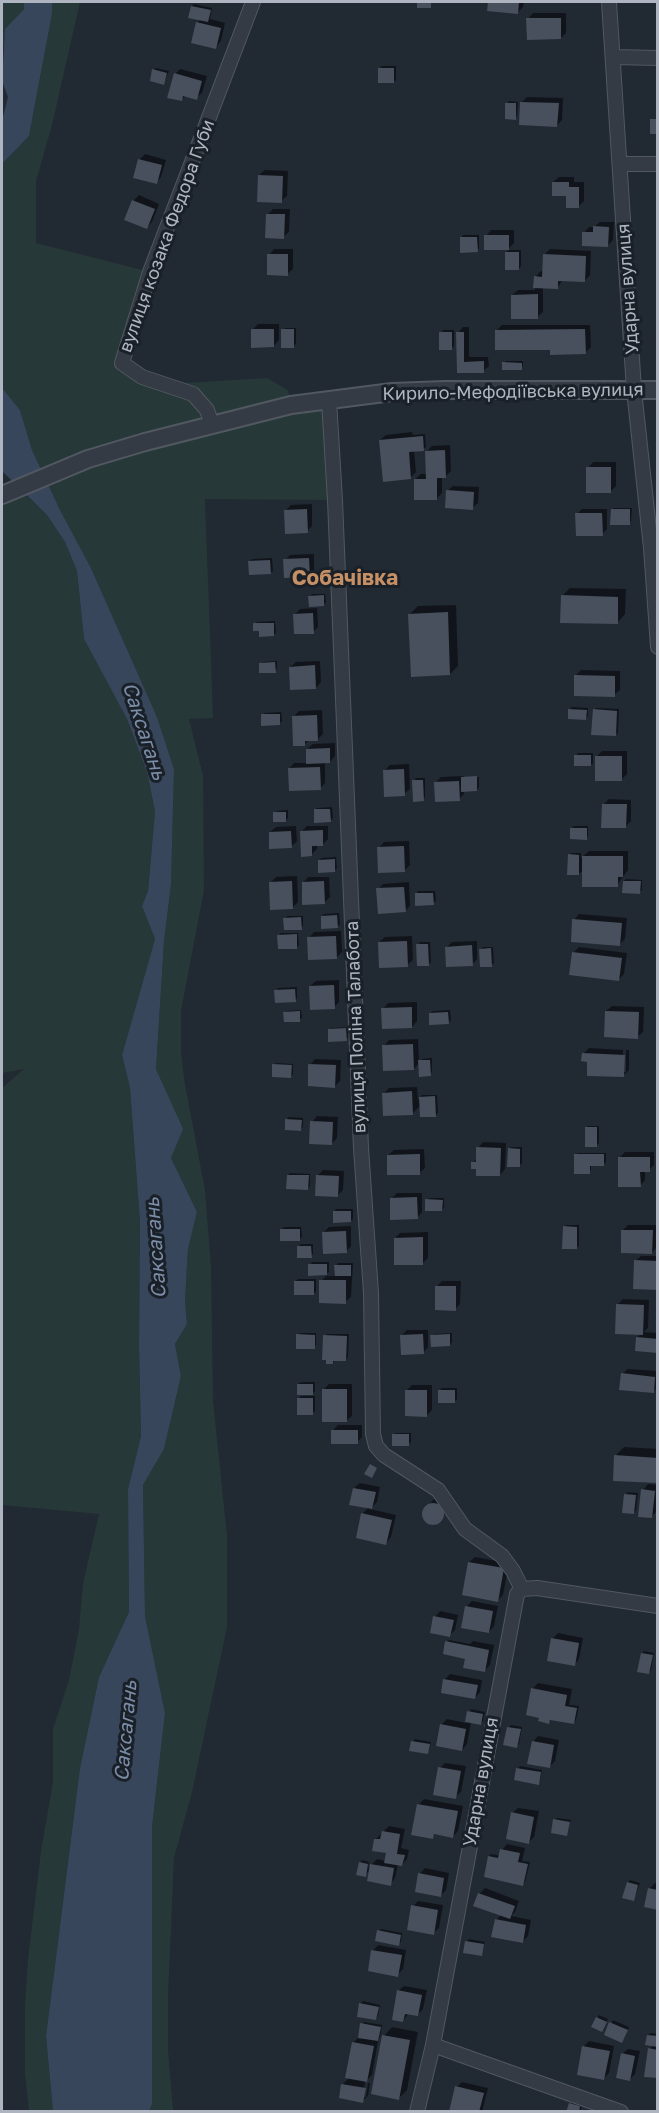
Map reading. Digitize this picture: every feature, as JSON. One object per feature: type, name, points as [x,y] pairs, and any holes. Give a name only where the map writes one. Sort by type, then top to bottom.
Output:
[{"type":"street","name":"вулиця козака Федора Губи","points":[[212,425],[207,410],[193,394],[142,377],[122,363],[150,272],[253,2]]},
{"type":"street","name":"Ударна вулиця","points":[[609,2],[634,390],[651,548],[657,647]]},
{"type":"street","points":[[613,57],[657,58]]},
{"type":"street","points":[[620,164],[657,164]]},
{"type":"street","name":"Кирило-Мефодіївська вулиця","points":[[2,495],[88,459],[291,405],[392,393],[445,390],[657,390]]},
{"type":"street","name":"вулиця Поліна Талабота","points":[[329,400],[361,1148],[371,1293],[373,1434],[376,1446],[384,1455],[438,1490],[465,1529],[502,1556],[522,1589]]},
{"type":"street","points":[[522,1589],[537,1588],[657,1606]]},
{"type":"street","name":"Ударна вулиця","points":[[417,2112],[433,2045],[515,1601],[522,1589]]},
{"type":"street","points":[[433,2045],[621,2112]]},
{"type":"shaded area","points":[[2,2],[24,2],[24,9],[5,29],[2,62]]},
{"type":"shaded area","points":[[52,2],[80,2],[52,125],[36,181],[36,243],[150,272],[122,363],[168,384],[267,378],[288,390],[291,405],[329,400],[335,500],[205,499],[213,718],[189,719],[203,776],[204,890],[181,1011],[181,1051],[184,1079],[205,1190],[211,1267],[213,1400],[227,1536],[227,1627],[192,1792],[174,1858],[168,1997],[168,2050],[173,2111],[149,2111],[152,2103],[152,1827],[165,1713],[145,1616],[143,1485],[164,1449],[181,1376],[175,1344],[187,1324],[185,1301],[188,1249],[197,1212],[171,1158],[182,1129],[156,1069],[164,941],[171,885],[174,769],[157,717],[91,568],[32,450],[20,410],[2,388],[2,164],[29,136],[52,14]]},
{"type":"shaded area","points":[[18,488],[47,515],[65,542],[77,571],[84,639],[127,719],[147,772],[155,811],[148,891],[142,906],[155,939],[122,1055],[130,1088],[140,1222],[141,1436],[128,1489],[129,1612],[99,1677],[80,1768],[46,2036],[53,2111],[29,2111],[25,2072],[25,2004],[28,1960],[41,1851],[53,1782],[53,1729],[69,1680],[79,1629],[83,1584],[99,1514],[2,1505],[2,1088],[24,1069],[2,1073],[2,495]]},
{"type":"water","points":[[24,2],[52,2],[52,14],[29,136],[2,164],[2,121],[8,97],[2,81],[5,29],[24,9]]},
{"type":"water","name":"Саксагань","points":[[2,388],[20,410],[32,450],[91,568],[157,717],[174,769],[171,885],[164,941],[156,1069],[183,1129],[171,1158],[197,1212],[188,1249],[185,1301],[187,1324],[175,1344],[181,1376],[164,1449],[143,1485],[145,1616],[165,1713],[152,1827],[152,2104],[149,2111],[53,2111],[46,2036],[80,1768],[99,1677],[129,1612],[128,1489],[141,1436],[140,1222],[130,1088],[122,1055],[155,939],[142,906],[148,891],[155,811],[147,772],[127,719],[84,639],[77,571],[65,542],[47,515],[3,472]]},
{"type":"building","points":[[417,2],[431,2],[431,8],[417,8]]},
{"type":"building","points":[[488,2],[519,2],[518,14],[487,11]]},
{"type":"building","points":[[191,6],[211,10],[208,22],[188,18]]},
{"type":"building","points":[[526,18],[561,18],[561,39],[527,40]]},
{"type":"building","points":[[196,22],[221,28],[216,49],[191,43]]},
{"type":"building","points":[[378,68],[394,68],[394,83],[378,83]]},
{"type":"building","points":[[152,69],[167,73],[164,85],[150,81]]},
{"type":"building","points":[[174,73],[202,81],[197,100],[183,96],[182,101],[167,98]]},
{"type":"building","points":[[520,102],[559,103],[557,127],[519,125]]},
{"type":"building","points":[[505,103],[516,103],[516,120],[505,119]]},
{"type":"building","points":[[650,119],[658,119],[658,134],[650,134]]},
{"type":"building","points":[[138,159],[162,165],[157,184],[133,178]]},
{"type":"building","points":[[258,175],[283,176],[282,203],[257,202]]},
{"type":"building","points":[[552,182],[569,182],[569,187],[579,187],[579,208],[566,208],[566,196],[552,196]]},
{"type":"building","points":[[132,200],[155,209],[147,229],[124,220]]},
{"type":"building","points":[[266,214],[285,214],[284,239],[265,238]]},
{"type":"building","points":[[593,226],[609,227],[608,247],[582,246],[582,232],[593,232]]},
{"type":"building","points":[[484,235],[509,235],[509,250],[484,250]]},
{"type":"building","points":[[460,237],[477,237],[478,252],[460,253]]},
{"type":"building","points":[[505,252],[519,252],[519,270],[505,270]]},
{"type":"building","points":[[267,254],[288,254],[288,276],[267,275]]},
{"type":"building","points":[[543,254],[586,256],[585,282],[558,281],[558,289],[533,288],[534,276],[542,277]]},
{"type":"building","points":[[538,294],[538,319],[511,319],[511,295]]},
{"type":"building","points":[[251,329],[274,329],[274,347],[251,348]]},
{"type":"building","points":[[281,329],[294,329],[294,348],[281,348]]},
{"type":"building","points":[[585,329],[586,354],[550,355],[550,350],[495,350],[495,330]]},
{"type":"building","points":[[439,332],[452,332],[452,350],[439,350]]},
{"type":"building","points":[[456,332],[464,332],[464,362],[484,361],[484,373],[457,373]]},
{"type":"building","points":[[502,362],[522,363],[522,370],[502,370]]},
{"type":"building","points":[[423,436],[424,451],[409,452],[411,479],[383,482],[379,440]]},
{"type":"building","points":[[445,450],[446,478],[437,478],[437,500],[414,500],[414,479],[426,479],[425,451]]},
{"type":"building","points":[[586,467],[611,467],[611,493],[586,493]]},
{"type":"building","points":[[446,490],[474,492],[473,510],[445,508]]},
{"type":"building","points":[[307,509],[308,533],[285,534],[284,510]]},
{"type":"building","points":[[611,509],[630,509],[630,525],[610,525]]},
{"type":"building","points":[[575,513],[602,513],[603,536],[576,536]]},
{"type":"building","points":[[309,558],[310,577],[284,578],[283,559]]},
{"type":"building","points":[[270,560],[271,574],[249,575],[248,561]]},
{"type":"building","points":[[324,595],[324,606],[309,607],[308,596]]},
{"type":"building","points":[[561,595],[618,597],[618,624],[560,623]]},
{"type":"building","points":[[448,612],[450,675],[411,677],[408,614]]},
{"type":"building","points":[[313,613],[314,634],[294,634],[293,614]]},
{"type":"building","points":[[253,623],[274,623],[274,636],[259,637],[259,631],[253,631]]},
{"type":"building","points":[[275,662],[276,673],[259,673],[259,663]]},
{"type":"building","points":[[315,665],[316,689],[290,690],[289,667]]},
{"type":"building","points":[[574,675],[615,676],[615,697],[574,696]]},
{"type":"building","points":[[568,709],[587,710],[586,720],[568,719]]},
{"type":"building","points":[[593,709],[617,711],[616,736],[591,735]]},
{"type":"building","points":[[261,714],[280,714],[280,725],[261,726]]},
{"type":"building","points":[[317,715],[318,741],[305,741],[305,746],[293,746],[292,716]]},
{"type":"building","points":[[330,748],[330,763],[306,764],[306,749]]},
{"type":"building","points":[[574,755],[591,755],[591,766],[574,766]]},
{"type":"building","points":[[595,756],[622,756],[622,781],[595,781]]},
{"type":"building","points":[[320,767],[321,790],[289,791],[288,768]]},
{"type":"building","points":[[404,769],[405,796],[384,797],[383,770]]},
{"type":"building","points":[[477,776],[477,791],[461,792],[461,777]]},
{"type":"building","points":[[412,780],[423,780],[424,801],[413,802]]},
{"type":"building","points":[[459,781],[460,801],[435,802],[434,782]]},
{"type":"building","points":[[602,804],[627,804],[626,828],[601,828]]},
{"type":"building","points":[[314,809],[330,809],[331,822],[314,823]]},
{"type":"building","points":[[273,812],[286,812],[286,822],[273,822]]},
{"type":"building","points":[[570,828],[587,828],[587,840],[570,839]]},
{"type":"building","points":[[323,830],[323,846],[312,846],[312,856],[301,857],[300,831]]},
{"type":"building","points":[[291,831],[292,848],[269,849],[269,832]]},
{"type":"building","points":[[404,846],[405,872],[378,873],[377,847]]},
{"type":"building","points":[[568,854],[579,855],[579,875],[567,875]]},
{"type":"building","points":[[582,856],[623,856],[623,877],[618,877],[618,887],[582,887]]},
{"type":"building","points":[[335,859],[335,872],[318,873],[318,860]]},
{"type":"building","points":[[292,881],[293,909],[270,910],[269,882]]},
{"type":"building","points":[[324,881],[325,904],[302,905],[302,882]]},
{"type":"building","points":[[623,881],[641,881],[640,894],[622,893]]},
{"type":"building","points":[[404,887],[406,912],[378,914],[376,888]]},
{"type":"building","points":[[415,893],[433,893],[434,905],[415,906]]},
{"type":"building","points":[[337,915],[338,928],[321,929],[321,916]]},
{"type":"building","points":[[301,917],[302,930],[284,930],[283,918]]},
{"type":"building","points":[[572,919],[622,923],[620,946],[571,942]]},
{"type":"building","points":[[297,934],[297,949],[278,949],[277,935]]},
{"type":"building","points":[[336,936],[337,959],[308,960],[307,937]]},
{"type":"building","points":[[407,941],[408,967],[379,968],[378,942]]},
{"type":"building","points":[[416,944],[428,944],[429,966],[417,966]]},
{"type":"building","points":[[472,945],[473,966],[446,967],[445,947]]},
{"type":"building","points":[[491,948],[492,967],[480,967],[479,949]]},
{"type":"building","points":[[572,952],[622,958],[619,981],[569,975]]},
{"type":"building","points":[[334,985],[335,1009],[310,1010],[309,986]]},
{"type":"building","points":[[295,989],[296,1002],[275,1003],[274,990]]},
{"type":"building","points":[[412,1007],[412,1028],[382,1029],[381,1008]]},
{"type":"building","points":[[300,1011],[300,1022],[284,1022],[283,1012]]},
{"type":"building","points":[[605,1011],[639,1012],[638,1039],[604,1037]]},
{"type":"building","points":[[448,1012],[449,1024],[429,1025],[429,1013]]},
{"type":"building","points":[[346,1028],[347,1041],[328,1042],[328,1029]]},
{"type":"building","points":[[413,1044],[414,1070],[383,1071],[382,1045]]},
{"type":"building","points":[[582,1053],[625,1055],[624,1077],[587,1076],[587,1062],[581,1061]]},
{"type":"building","points":[[418,1060],[430,1060],[431,1076],[419,1077]]},
{"type":"building","points":[[272,1064],[292,1065],[291,1078],[272,1077]]},
{"type":"building","points":[[308,1064],[336,1065],[335,1088],[308,1086]]},
{"type":"building","points":[[412,1091],[413,1115],[383,1116],[382,1093]]},
{"type":"building","points":[[435,1096],[436,1117],[420,1117],[419,1097]]},
{"type":"building","points":[[285,1119],[302,1120],[301,1131],[285,1130]]},
{"type":"building","points":[[310,1121],[333,1122],[332,1145],[309,1144]]},
{"type":"building","points":[[585,1127],[597,1127],[597,1147],[585,1147]]},
{"type":"building","points":[[476,1147],[501,1148],[500,1176],[476,1176],[476,1169],[471,1169],[471,1162],[476,1162]]},
{"type":"building","points":[[508,1148],[520,1149],[520,1167],[507,1167]]},
{"type":"building","points":[[420,1154],[420,1175],[387,1175],[387,1155]]},
{"type":"building","points":[[574,1154],[604,1154],[604,1166],[590,1166],[590,1174],[574,1174]]},
{"type":"building","points":[[618,1157],[650,1157],[650,1172],[640,1172],[641,1187],[618,1187]]},
{"type":"building","points":[[287,1175],[309,1175],[308,1190],[286,1189]]},
{"type":"building","points":[[316,1175],[339,1176],[338,1197],[315,1196]]},
{"type":"building","points":[[417,1197],[418,1219],[390,1220],[390,1198]]},
{"type":"building","points":[[425,1199],[443,1200],[442,1211],[425,1211]]},
{"type":"building","points":[[333,1211],[351,1211],[351,1222],[333,1223]]},
{"type":"building","points":[[563,1226],[577,1227],[577,1249],[562,1249]]},
{"type":"building","points":[[280,1229],[300,1229],[300,1241],[280,1241]]},
{"type":"building","points":[[621,1230],[653,1230],[652,1254],[621,1253]]},
{"type":"building","points":[[346,1231],[347,1253],[323,1254],[322,1232]]},
{"type":"building","points":[[423,1237],[423,1265],[394,1265],[394,1238]]},
{"type":"building","points":[[297,1246],[311,1246],[312,1258],[297,1258]]},
{"type":"building","points":[[634,1260],[658,1261],[658,1290],[633,1289]]},
{"type":"building","points":[[308,1264],[327,1264],[327,1275],[308,1276]]},
{"type":"building","points":[[334,1265],[351,1265],[351,1276],[335,1276]]},
{"type":"building","points":[[319,1280],[346,1280],[346,1304],[319,1303]]},
{"type":"building","points":[[294,1281],[314,1281],[314,1295],[294,1295]]},
{"type":"building","points":[[435,1286],[456,1286],[456,1311],[435,1310]]},
{"type":"building","points":[[616,1304],[644,1305],[643,1335],[615,1334]]},
{"type":"building","points":[[296,1334],[315,1335],[315,1349],[296,1349]]},
{"type":"building","points":[[423,1334],[424,1354],[401,1355],[400,1335]]},
{"type":"building","points":[[450,1334],[450,1346],[431,1347],[430,1335]]},
{"type":"building","points":[[323,1335],[347,1336],[346,1361],[333,1361],[333,1364],[326,1364],[326,1360],[322,1360]]},
{"type":"building","points":[[636,1337],[658,1339],[658,1353],[635,1351]]},
{"type":"building","points":[[621,1373],[655,1377],[654,1393],[619,1390]]},
{"type":"building","points":[[297,1384],[313,1384],[313,1395],[297,1395]]},
{"type":"building","points":[[322,1389],[347,1389],[347,1422],[322,1422]]},
{"type":"building","points":[[405,1390],[427,1390],[427,1417],[405,1416]]},
{"type":"building","points":[[438,1390],[455,1390],[455,1403],[438,1403]]},
{"type":"building","points":[[297,1398],[313,1398],[313,1415],[297,1415]]},
{"type":"building","points":[[331,1430],[358,1430],[358,1444],[331,1444]]},
{"type":"building","points":[[392,1434],[409,1434],[409,1446],[392,1446]]},
{"type":"building","points":[[614,1455],[658,1458],[658,1483],[613,1481]]},
{"type":"building","points":[[370,1464],[377,1468],[372,1478],[364,1474]]},
{"type":"building","points":[[353,1488],[376,1492],[372,1509],[349,1505]]},
{"type":"building","points":[[641,1489],[655,1491],[652,1518],[638,1517]]},
{"type":"building","points":[[624,1494],[636,1495],[634,1514],[622,1513]]},
{"type":"building","points":[[433,1503],[441,1506],[444,1514],[441,1522],[433,1525],[425,1522],[422,1514],[425,1506]]},
{"type":"building","points":[[361,1513],[392,1520],[386,1545],[356,1538]]},
{"type":"building","points":[[468,1562],[504,1568],[498,1602],[462,1595]]},
{"type":"building","points":[[465,1606],[493,1611],[489,1633],[461,1628]]},
{"type":"building","points":[[433,1616],[454,1620],[450,1637],[430,1633]]},
{"type":"building","points":[[551,1638],[579,1643],[575,1666],[547,1661]]},
{"type":"building","points":[[445,1641],[489,1650],[485,1672],[463,1668],[465,1659],[443,1654]]},
{"type":"building","points":[[641,1653],[653,1655],[649,1674],[637,1672]]},
{"type":"building","points":[[443,1679],[478,1685],[475,1699],[441,1693]]},
{"type":"building","points":[[531,1688],[567,1695],[565,1706],[577,1708],[574,1724],[550,1720],[549,1724],[538,1721],[539,1718],[526,1715]]},
{"type":"building","points":[[467,1711],[483,1714],[481,1725],[465,1722]]},
{"type":"building","points":[[440,1724],[466,1729],[462,1751],[436,1746]]},
{"type":"building","points":[[507,1727],[521,1729],[517,1748],[503,1745]]},
{"type":"building","points":[[411,1741],[430,1744],[428,1754],[409,1751]]},
{"type":"building","points":[[532,1741],[554,1745],[550,1768],[527,1764]]},
{"type":"building","points":[[438,1767],[461,1771],[456,1799],[433,1795]]},
{"type":"building","points":[[516,1768],[541,1772],[539,1785],[514,1780]]},
{"type":"building","points":[[417,1804],[458,1811],[453,1838],[434,1834],[433,1839],[411,1835]]},
{"type":"building","points":[[511,1812],[534,1817],[529,1844],[506,1839]]},
{"type":"building","points":[[553,1819],[570,1822],[567,1836],[551,1833]]},
{"type":"building","points":[[382,1831],[400,1834],[397,1854],[405,1855],[402,1866],[384,1863],[386,1853],[372,1851],[374,1839],[380,1839]]},
{"type":"building","points":[[500,1849],[520,1853],[518,1862],[528,1864],[523,1886],[484,1877],[488,1856],[498,1858]]},
{"type":"building","points":[[359,1862],[368,1864],[366,1877],[356,1875]]},
{"type":"building","points":[[370,1864],[394,1868],[391,1886],[367,1881]]},
{"type":"building","points":[[418,1873],[444,1878],[441,1897],[415,1892]]},
{"type":"building","points":[[627,1882],[638,1885],[634,1901],[622,1898]]},
{"type":"building","points":[[648,1888],[658,1890],[658,1910],[644,1907]]},
{"type":"building","points":[[478,1893],[515,1906],[510,1919],[473,1906]]},
{"type":"building","points":[[411,1905],[438,1910],[434,1935],[407,1930]]},
{"type":"building","points":[[495,1919],[526,1925],[523,1943],[491,1937]]},
{"type":"building","points":[[377,1930],[401,1935],[399,1946],[375,1941]]},
{"type":"building","points":[[465,1941],[484,1944],[482,1956],[463,1953]]},
{"type":"building","points":[[371,1950],[402,1955],[398,1977],[368,1971]]},
{"type":"building","points":[[397,1990],[422,1995],[418,2016],[405,2014],[403,2022],[392,2020]]},
{"type":"building","points":[[359,2003],[379,2007],[376,2020],[357,2017]]},
{"type":"building","points":[[596,2017],[607,2022],[602,2032],[591,2027]]},
{"type":"building","points":[[609,2022],[628,2030],[622,2043],[604,2035]]},
{"type":"building","points":[[360,2023],[381,2027],[378,2041],[358,2038]]},
{"type":"building","points":[[382,2035],[410,2040],[399,2100],[371,2094]]},
{"type":"building","points":[[647,2035],[658,2036],[658,2047],[645,2045]]},
{"type":"building","points":[[352,2042],[374,2046],[367,2082],[345,2078]]},
{"type":"building","points":[[582,2046],[610,2051],[604,2080],[577,2075]]},
{"type":"building","points":[[648,2048],[658,2050],[658,2078],[644,2077]]},
{"type":"building","points":[[621,2053],[635,2056],[630,2081],[616,2078]]},
{"type":"building","points":[[341,2084],[366,2088],[363,2103],[339,2098]]},
{"type":"building","points":[[455,2086],[484,2093],[479,2112],[449,2112]]},
{"type":"building","points":[[569,2103],[580,2106],[579,2112],[566,2112]]},
{"type":"district","name":"Собачівка","points":[[345,578]]}]
